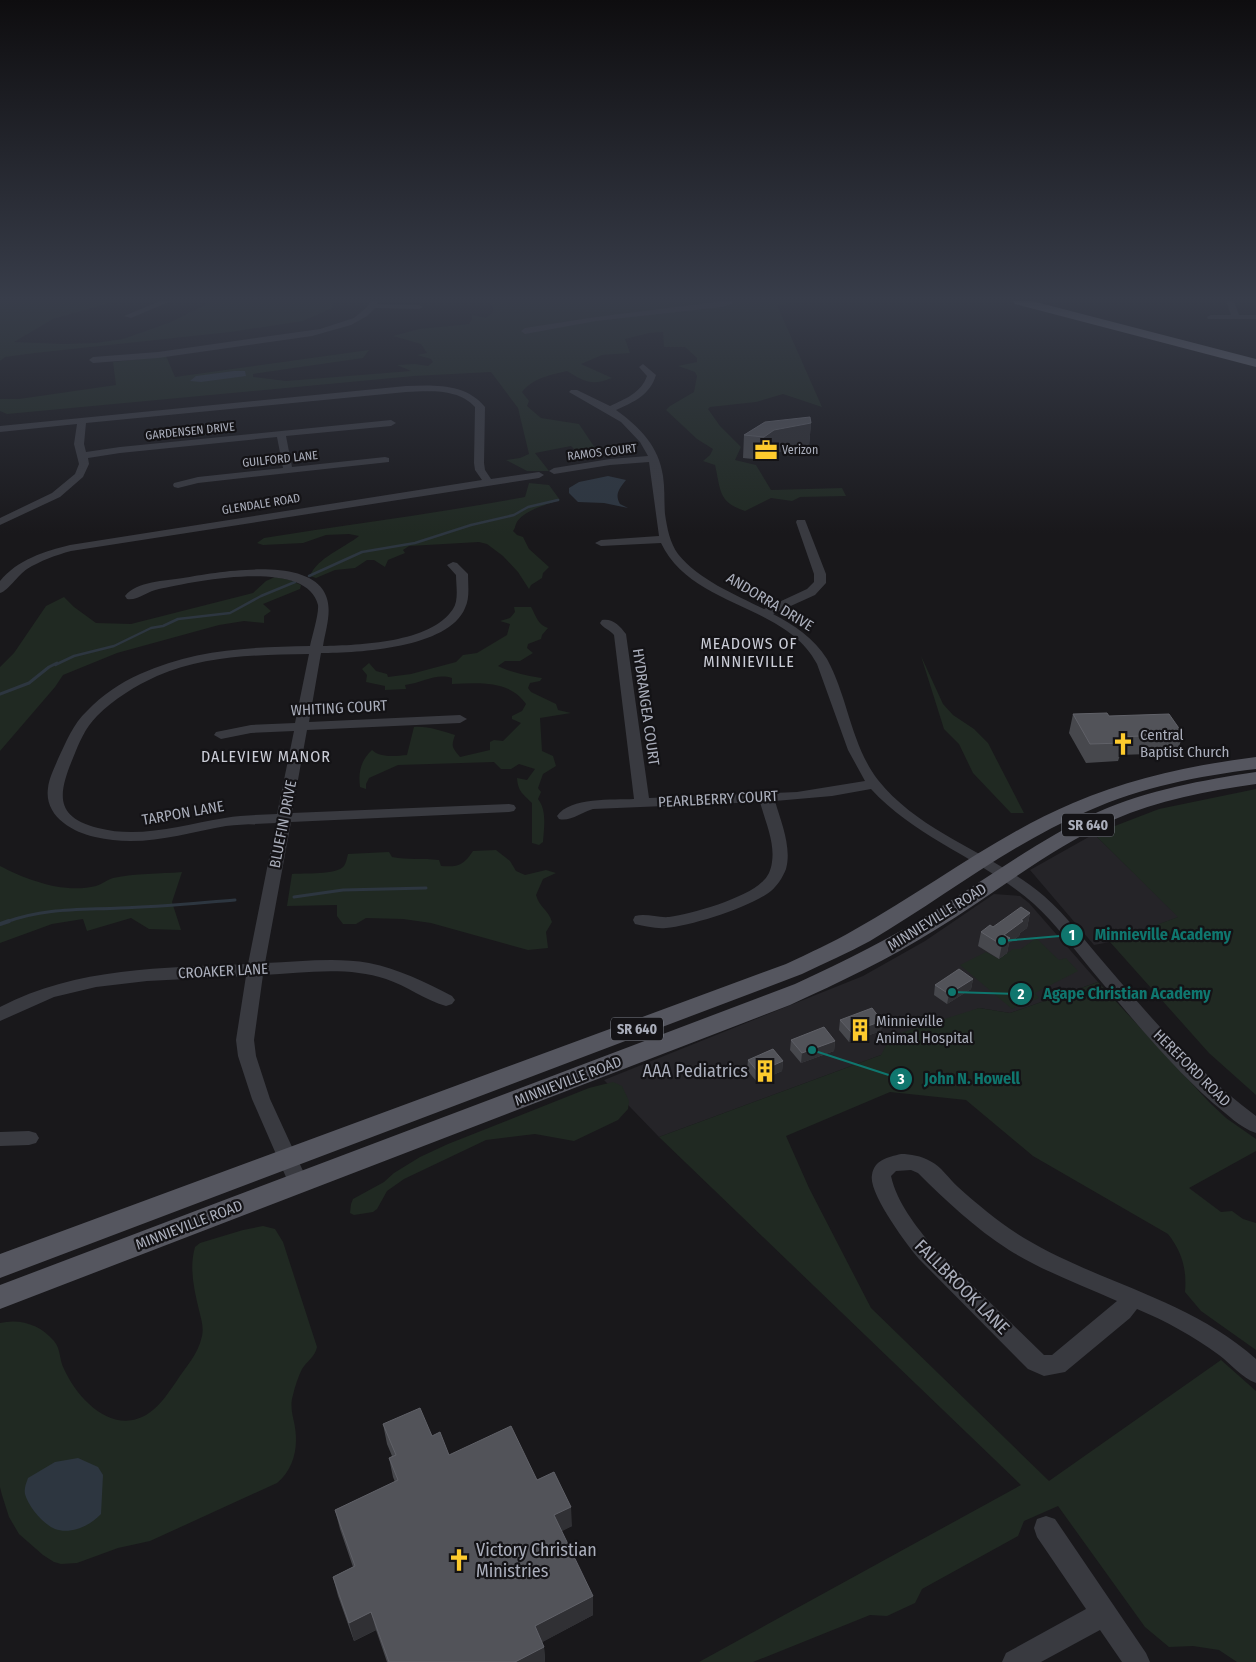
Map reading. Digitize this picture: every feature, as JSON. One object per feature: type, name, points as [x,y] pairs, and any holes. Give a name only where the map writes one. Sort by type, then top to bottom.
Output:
[{"type":"main road","name":"MINNIEVILLE ROAD","points":[[0,1266],[794,968],[861,936],[982,860],[1052,820],[1104,796],[1132,786],[1186,773],[1256,763]]},
{"type":"main road","name":"MINNIEVILLE ROAD","points":[[0,1297],[782,999],[830,978],[907,938],[1004,874],[1068,836],[1107,816],[1179,792],[1256,778]]},
{"type":"street","points":[[609,410],[634,398],[649,384],[651,379]]},
{"type":"street","points":[[0,428],[406,389],[446,391],[467,396],[480,407],[479,463],[480,470],[488,482]]},
{"type":"street","name":"ANDORRA DRIVE","points":[[574,392],[609,410],[640,435],[654,459],[657,469],[662,530],[664,539],[676,557],[690,571],[802,638],[822,659],[856,755],[874,784],[905,813],[982,860]]},
{"type":"street","points":[[0,522],[45,501],[70,484],[82,470],[82,456],[79,444],[82,420]]},
{"type":"street","name":"GARDENSEN DRIVE","points":[[82,456],[120,450],[391,423]]},
{"type":"street","points":[[282,434],[288,470]]},
{"type":"street","name":"RAMOS COURT","points":[[554,471],[610,462],[654,459]]},
{"type":"street","name":"GUILFORD LANE","points":[[178,485],[198,480],[385,460]]},
{"type":"street","name":"GLENDALE ROAD","points":[[0,589],[11,575],[27,564],[70,548],[539,475]]},
{"type":"street","points":[[763,614],[811,592],[820,583],[820,574],[801,522]]},
{"type":"street","points":[[601,543],[664,539]]},
{"type":"street","name":"TARPON LANE","points":[[453,565],[462,574],[460,606],[452,618],[436,631],[414,639],[386,645],[257,651],[219,655],[172,666],[139,680],[100,706],[82,725],[71,744],[55,786],[57,804],[68,820],[88,830],[120,836],[163,836],[220,822],[284,817],[509,808]]},
{"type":"street","name":"BLUEFIN DRIVE","points":[[131,596],[150,587],[232,573],[261,572],[292,577],[311,585],[323,599],[324,606],[246,1020],[245,1040],[247,1056],[261,1099],[299,1184]]},
{"type":"street","name":"HYDRANGEA COURT","points":[[606,624],[613,626],[620,634],[642,803]]},
{"type":"street","name":"WHITING COURT","points":[[221,735],[250,728],[460,719]]},
{"type":"street","name":"PEARLBERRY COURT","points":[[564,816],[587,806],[815,794],[874,784]]},
{"type":"street","points":[[641,920],[661,923],[679,921],[737,902],[767,886],[775,877],[780,861],[780,851],[766,797]]},
{"type":"street","name":"HEREFORD ROAD","points":[[982,860],[1026,890],[1047,908],[1187,1067],[1214,1094],[1256,1126]]},
{"type":"street","name":"CROAKER LANE","points":[[0,1015],[45,993],[98,979],[134,975],[336,966],[377,970],[404,978],[446,1000]]},
{"type":"street","points":[[0,1139],[29,1138]]},
{"type":"street","name":"FALLBROOK LANE","points":[[1133,1298],[1122,1311],[1057,1365],[1049,1367],[1039,1364],[910,1234],[884,1190],[881,1180],[882,1172],[887,1166],[896,1163],[912,1162],[922,1165],[978,1216],[1017,1244],[1060,1266],[1166,1312],[1196,1328],[1224,1347],[1256,1373]]},
{"type":"street","points":[[1046,1528],[1136,1662]]},
{"type":"street","points":[[1015,1662],[1104,1614]]},
{"type":"shaded area","points":[[115,379],[266,379],[286,381],[316,379],[387,379],[7,414],[0,411],[0,399],[19,399],[116,385]]},
{"type":"shaded area","points":[[193,379],[227,379],[201,382],[190,381]]},
{"type":"shaded area","points":[[496,379],[541,379],[531,383],[522,392],[529,401],[527,406],[541,418],[579,424],[601,457],[585,460],[571,446],[535,453],[549,471],[527,471],[506,460],[520,458],[529,454],[518,408]]},
{"type":"shaded area","points":[[580,379],[610,379],[599,382],[589,382]]},
{"type":"shaded area","points":[[697,379],[809,379],[822,407],[783,394],[756,402],[710,407],[708,409],[720,426],[741,447],[735,460],[756,465],[771,490],[842,488],[846,496],[800,497],[792,501],[771,498],[745,511],[730,504],[720,489],[715,465],[703,461],[710,455],[713,449],[697,439],[666,410],[694,392]]},
{"type":"shaded area","points":[[608,476],[626,480],[618,491],[618,500],[620,504],[628,508],[604,503],[578,502],[569,493],[569,488],[579,482]]},
{"type":"shaded area","points":[[529,483],[549,485],[560,500],[523,515],[513,531],[523,537],[529,549],[549,567],[543,573],[542,578],[531,585],[529,589],[518,572],[503,556],[487,544],[479,542],[409,546],[403,550],[405,553],[388,560],[385,567],[374,560],[367,560],[355,568],[335,570],[316,578],[310,576],[318,564],[359,536],[349,534],[326,535],[303,543],[263,545],[257,543],[264,538],[525,497]]},
{"type":"shaded area","points":[[275,577],[290,580],[301,585],[300,589],[263,604],[271,611],[264,616],[264,623],[244,621],[219,625],[117,653],[63,675],[0,751],[0,667],[14,653],[46,606],[64,597],[96,623],[131,624],[253,593],[266,581]]},
{"type":"shaded area","points":[[514,607],[531,607],[540,622],[548,628],[541,639],[528,644],[527,648],[533,653],[520,661],[505,661],[498,666],[513,672],[542,678],[540,681],[530,683],[528,688],[531,692],[556,704],[558,710],[571,713],[540,718],[542,751],[553,756],[556,766],[543,774],[538,788],[541,792],[538,799],[543,808],[544,819],[543,842],[539,845],[532,843],[532,803],[520,790],[517,778],[527,780],[535,769],[519,764],[511,769],[501,769],[494,762],[398,765],[369,778],[366,789],[360,787],[359,776],[361,767],[368,754],[372,750],[375,753],[384,755],[407,755],[414,727],[429,728],[455,735],[453,747],[460,757],[490,750],[490,742],[494,740],[503,741],[521,723],[512,719],[512,716],[522,711],[526,704],[519,696],[503,687],[473,683],[452,684],[452,678],[434,677],[405,685],[406,689],[385,690],[385,686],[366,682],[367,675],[362,669],[369,663],[376,671],[387,674],[388,677],[411,674],[456,662],[463,655],[477,653],[507,635],[510,624],[500,621],[510,618],[515,612]]},
{"type":"shaded area","points":[[921,656],[943,704],[953,715],[974,729],[988,743],[1024,813],[1011,813],[973,773],[959,744],[944,729]]},
{"type":"shaded area","points":[[1256,789],[1256,1095],[1209,1053],[1110,942],[1178,917],[1094,834],[1159,809]]},
{"type":"shaded area","points":[[1094,834],[1179,917],[1110,942],[1094,945],[1030,870]]},
{"type":"shaded area","points":[[496,850],[510,861],[516,871],[525,875],[546,870],[556,873],[543,879],[536,895],[552,922],[546,932],[548,948],[528,950],[431,923],[403,919],[366,918],[356,924],[343,924],[337,916],[337,905],[287,906],[292,874],[320,873],[340,869],[345,865],[348,854],[389,852],[392,857],[439,860],[441,866],[452,866],[463,863],[473,851]]},
{"type":"shaded area","points":[[0,866],[34,881],[71,888],[96,886],[121,876],[182,872],[172,902],[181,930],[149,929],[131,918],[87,931],[83,919],[52,924],[0,943]]},
{"type":"shaded area","points":[[994,894],[1020,896],[1029,903],[1098,982],[1010,1013],[979,1008],[881,1055],[659,1137],[604,1080],[863,976],[925,941]]},
{"type":"shaded area","points":[[1036,938],[1059,960],[1066,958],[1078,971],[1035,993],[1039,998],[1012,1009],[960,965],[986,952],[999,959],[1013,949],[1021,949]]},
{"type":"shaded area","points":[[1098,982],[1209,1102],[1226,1118],[1256,1139],[1256,1151],[1189,1188],[1221,1212],[1232,1211],[1243,1219],[1256,1223],[1256,1350],[1201,1311],[1185,1292],[1184,1268],[1180,1254],[1168,1234],[1033,1156],[966,1100],[890,1092],[786,1136],[809,1188],[871,1308],[1049,1481],[1221,1360],[1256,1391],[1256,1662],[1237,1662],[1219,1650],[1193,1646],[1169,1647],[1145,1627],[1058,1506],[1024,1521],[1018,1536],[922,1589],[915,1603],[887,1616],[870,1615],[753,1662],[699,1662],[1021,1485],[659,1137],[881,1055],[891,1036],[979,1008],[1010,1013]]},
{"type":"shaded area","points":[[613,1082],[622,1086],[629,1101],[628,1109],[618,1120],[574,1141],[535,1134],[486,1140],[404,1179],[387,1191],[377,1209],[373,1212],[354,1215],[350,1213],[353,1199],[384,1182],[394,1173],[420,1157],[589,1088]]},
{"type":"shaded area","points":[[263,1226],[275,1229],[283,1242],[317,1347],[313,1356],[302,1369],[292,1398],[296,1447],[288,1470],[277,1483],[150,1541],[118,1548],[77,1563],[61,1564],[43,1555],[19,1534],[9,1517],[0,1487],[0,1323],[22,1322],[30,1324],[49,1335],[56,1344],[62,1366],[70,1381],[88,1403],[110,1418],[123,1421],[136,1419],[149,1413],[161,1403],[198,1349],[203,1333],[192,1271],[195,1247],[200,1243]]},
{"type":"shaded area","points":[[78,1458],[98,1467],[103,1475],[101,1514],[92,1522],[80,1528],[61,1531],[50,1527],[29,1504],[25,1494],[26,1484],[28,1478],[55,1462]]},
{"type":"building","points":[[810,417],[811,423],[774,430],[764,437],[744,435],[765,422]]},
{"type":"building","points":[[1107,713],[1109,716],[1169,714],[1183,734],[1119,737],[1123,743],[1090,744],[1073,714]]},
{"type":"building","points":[[1021,907],[1030,913],[1021,920],[1023,921],[1004,935],[1010,938],[1002,945],[981,932],[990,925],[993,927]]},
{"type":"building","points":[[959,969],[973,979],[949,994],[935,985]]},
{"type":"building","points":[[872,1008],[882,1021],[851,1032],[840,1020]]},
{"type":"building","points":[[824,1027],[835,1041],[802,1053],[791,1040]]},
{"type":"building","points":[[773,1049],[783,1061],[758,1072],[748,1060]]},
{"type":"building","name":"Victory Christian Ministries","points":[[420,1408],[432,1436],[440,1432],[449,1455],[511,1426],[537,1480],[554,1472],[571,1507],[554,1515],[593,1596],[535,1626],[544,1647],[515,1662],[389,1662],[371,1612],[349,1623],[333,1577],[355,1566],[335,1510],[398,1480],[389,1458],[396,1455],[383,1424]]},
{"type":"waterway","points":[[309,576],[362,552],[415,543],[471,525],[514,515],[528,507],[558,500]]},
{"type":"waterway","points":[[55,665],[74,656],[114,646],[151,628],[163,626],[178,619],[230,613],[261,596],[295,582]]},
{"type":"waterway","points":[[0,694],[29,683],[57,663]]},
{"type":"waterway","points":[[294,897],[343,890],[426,888]]},
{"type":"waterway","points":[[6,922],[20,917],[62,910],[149,907],[235,900]]},
{"type":"waterway","points":[[0,924],[6,922]]},
{"type":"place","name":"Verizon","points":[[766,450]]},
{"type":"place","name":"Central Baptist Church","points":[[1123,744]]},
{"type":"place","name":"Minnieville Academy","points":[[1002,941]]},
{"type":"place","name":"Agape Christian Academy","points":[[952,992]]},
{"type":"place","name":"Minnieville Animal Hospital","points":[[860,1030]]},
{"type":"place","name":"John N. Howell","points":[[812,1050]]},
{"type":"place","name":"AAA Pediatrics","points":[[765,1071]]},
{"type":"place","name":"Victory Christian Ministries","points":[[459,1560]]},
{"type":"district","name":"MEADOWS OF MINNIEVILLE","points":[[749,652]]},
{"type":"district","name":"DALEVIEW MANOR","points":[[266,756]]}]
